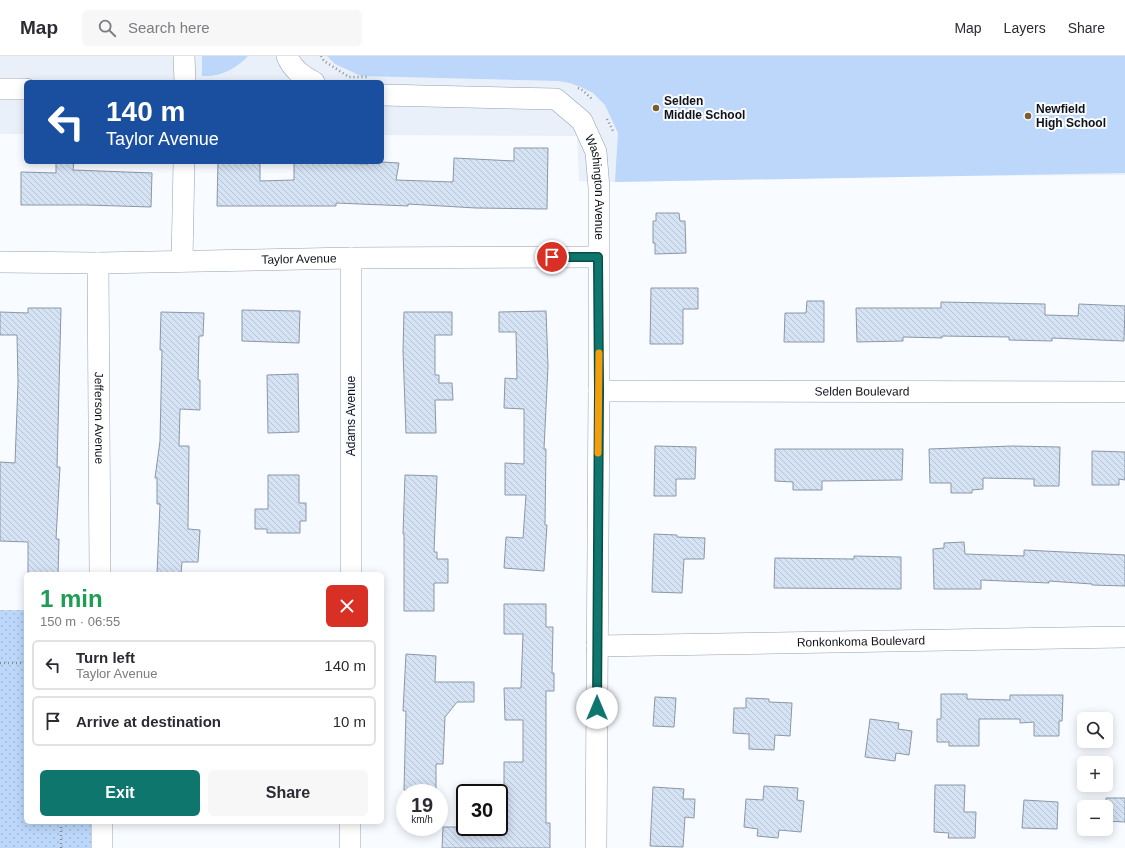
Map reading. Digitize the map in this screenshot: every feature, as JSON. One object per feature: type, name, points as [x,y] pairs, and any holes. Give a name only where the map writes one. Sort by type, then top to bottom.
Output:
[{"type":"street","points":[[184,56],[185,80]]},
{"type":"street","points":[[287,56],[290,64],[304,77],[310,80]]},
{"type":"street","points":[[0,89],[24,89]]},
{"type":"street","name":"Washington Avenue","points":[[384,95],[556,99],[582,121],[596,152],[598,188],[599,390],[596,848]]},
{"type":"street","points":[[182,261],[184,164]]},
{"type":"street","name":"Taylor Avenue","points":[[0,262],[98,263],[351,258],[598,257]]},
{"type":"street","name":"Adams Avenue","points":[[351,258],[351,572]]},
{"type":"street","name":"Jefferson Avenue","points":[[98,263],[100,572]]},
{"type":"street","name":"Selden Boulevard","points":[[599,390],[1125,392]]},
{"type":"street","name":"Ronkonkoma Boulevard","points":[[597,646],[1125,636]]},
{"type":"street","points":[[102,824],[102,848]]},
{"type":"street","points":[[350,824],[350,848]]},
{"type":"path","points":[[0,663],[24,663]]},
{"type":"path","points":[[61,824],[61,848]]},
{"type":"shaded area","name":"Selden Middle School","points":[[0,56],[1125,56],[1125,175],[930,176],[615,182],[579,181],[577,136],[384,135],[384,80],[24,80],[24,134],[0,134]]},
{"type":"shaded area","points":[[202,56],[248,56],[238,65],[221,74],[202,76]]},
{"type":"shaded area","name":"Selden Middle School","points":[[327,56],[1125,56],[1125,173],[615,182],[618,133],[605,105],[593,93],[583,88],[559,81],[361,76],[335,64]]},
{"type":"shaded area","points":[[0,610],[24,610],[24,824],[99,824],[99,848],[0,848]]},
{"type":"building","points":[[514,148],[548,148],[547,209],[336,203],[336,206],[217,206],[218,164],[260,164],[260,181],[294,180],[294,164],[399,163],[396,180],[453,182],[454,158],[514,161]]},
{"type":"building","points":[[56,164],[74,164],[73,170],[152,173],[151,207],[21,205],[21,172],[56,173]]},
{"type":"building","points":[[656,213],[679,213],[680,221],[685,221],[686,253],[655,254],[655,243],[653,243],[653,221],[656,221]]},
{"type":"building","points":[[651,288],[698,288],[698,309],[683,309],[683,344],[650,344]]},
{"type":"building","points":[[807,301],[824,301],[824,342],[784,342],[785,313],[806,313]]},
{"type":"building","points":[[941,302],[1045,304],[1045,315],[1078,316],[1079,304],[1125,306],[1124,341],[1052,338],[1052,341],[1009,340],[1009,337],[942,336],[942,338],[903,337],[903,341],[857,342],[856,308],[941,308]]},
{"type":"building","points":[[28,308],[61,308],[57,467],[60,467],[56,539],[59,539],[58,572],[28,572],[28,542],[0,541],[0,462],[15,463],[18,382],[17,335],[0,335],[0,312],[28,313]]},
{"type":"building","points":[[242,310],[300,311],[299,343],[242,341]]},
{"type":"building","points":[[546,311],[548,366],[544,449],[546,449],[545,525],[547,525],[544,571],[504,568],[506,537],[523,538],[526,495],[505,495],[505,463],[524,464],[524,409],[504,408],[505,378],[517,379],[516,332],[499,332],[499,312]]},
{"type":"building","points":[[161,312],[204,313],[203,336],[199,336],[198,380],[200,380],[200,410],[180,409],[179,446],[189,446],[188,529],[200,530],[198,562],[182,562],[181,572],[157,572],[160,504],[157,504],[157,478],[155,478],[160,441],[162,350],[160,350]]},
{"type":"building","points":[[404,312],[452,312],[452,335],[435,335],[435,375],[439,375],[439,383],[452,383],[453,400],[435,400],[436,433],[406,433],[403,351]]},
{"type":"building","points":[[298,374],[299,432],[268,433],[267,375]]},
{"type":"building","points":[[655,446],[696,447],[695,479],[676,479],[676,496],[654,496]]},
{"type":"building","points":[[1013,446],[1060,447],[1059,486],[1034,486],[1034,479],[983,478],[983,489],[972,490],[972,493],[951,493],[951,483],[930,483],[929,449]]},
{"type":"building","points":[[775,449],[903,449],[902,480],[822,481],[822,490],[793,490],[793,482],[775,481]]},
{"type":"building","points":[[1092,451],[1125,452],[1125,480],[1119,479],[1119,485],[1092,485]]},
{"type":"building","points":[[268,475],[299,475],[299,503],[306,503],[306,521],[300,521],[300,533],[267,533],[267,529],[255,529],[255,509],[268,509]]},
{"type":"building","points":[[405,475],[437,476],[434,552],[437,552],[437,559],[448,559],[448,583],[434,583],[434,611],[404,611],[403,534]]},
{"type":"building","points":[[654,534],[705,538],[704,559],[684,559],[682,593],[652,592]]},
{"type":"building","points":[[964,542],[965,554],[1024,556],[1024,550],[1125,555],[1125,586],[1049,581],[1049,583],[981,580],[981,589],[934,589],[933,549],[944,548],[944,543]]},
{"type":"building","points":[[854,556],[901,557],[901,589],[774,588],[775,558],[854,559]]},
{"type":"building","points":[[504,604],[546,604],[546,627],[553,627],[552,673],[554,673],[554,691],[546,691],[546,823],[550,823],[550,848],[442,848],[443,836],[448,836],[448,827],[456,827],[456,836],[508,836],[508,784],[504,784],[504,762],[523,762],[523,720],[505,720],[504,688],[521,688],[523,634],[504,634]]},
{"type":"building","points":[[406,654],[436,656],[435,682],[474,682],[474,702],[457,702],[445,717],[443,764],[436,764],[436,784],[404,784],[406,711],[403,711]]},
{"type":"building","points":[[941,694],[967,694],[967,699],[1010,700],[1010,695],[1063,695],[1062,721],[1059,721],[1059,736],[1034,736],[1034,722],[1020,723],[1020,719],[979,719],[979,746],[949,746],[949,742],[937,742],[937,719],[941,719]]},
{"type":"building","points":[[655,697],[676,698],[674,727],[653,726]]},
{"type":"building","points":[[746,698],[769,699],[769,702],[792,703],[790,736],[775,735],[774,750],[749,749],[749,734],[733,733],[734,708],[746,708]]},
{"type":"building","points":[[870,719],[899,723],[898,729],[912,731],[909,755],[896,753],[895,761],[865,757]]},
{"type":"building","points":[[935,785],[965,785],[964,812],[976,812],[975,838],[948,838],[949,833],[934,832]]},
{"type":"building","points":[[764,786],[798,788],[797,800],[804,801],[801,832],[779,830],[778,838],[757,836],[758,829],[744,827],[746,799],[763,800]]},
{"type":"building","points":[[653,787],[684,789],[683,799],[695,799],[694,818],[685,817],[683,847],[650,846]]},
{"type":"building","points":[[1106,798],[1125,798],[1125,822],[1113,821],[1113,800],[1106,800]]},
{"type":"building","points":[[1024,800],[1058,802],[1057,829],[1022,828]]},
{"type":"slow traffic","points":[[598,453],[599,353]]},
{"type":"place","name":"Selden Middle School","points":[[656,108]]},
{"type":"place","name":"Newfield High School","points":[[1028,116]]},
{"type":"route","points":[[552,257],[598,257],[599,390],[597,708]]}]
